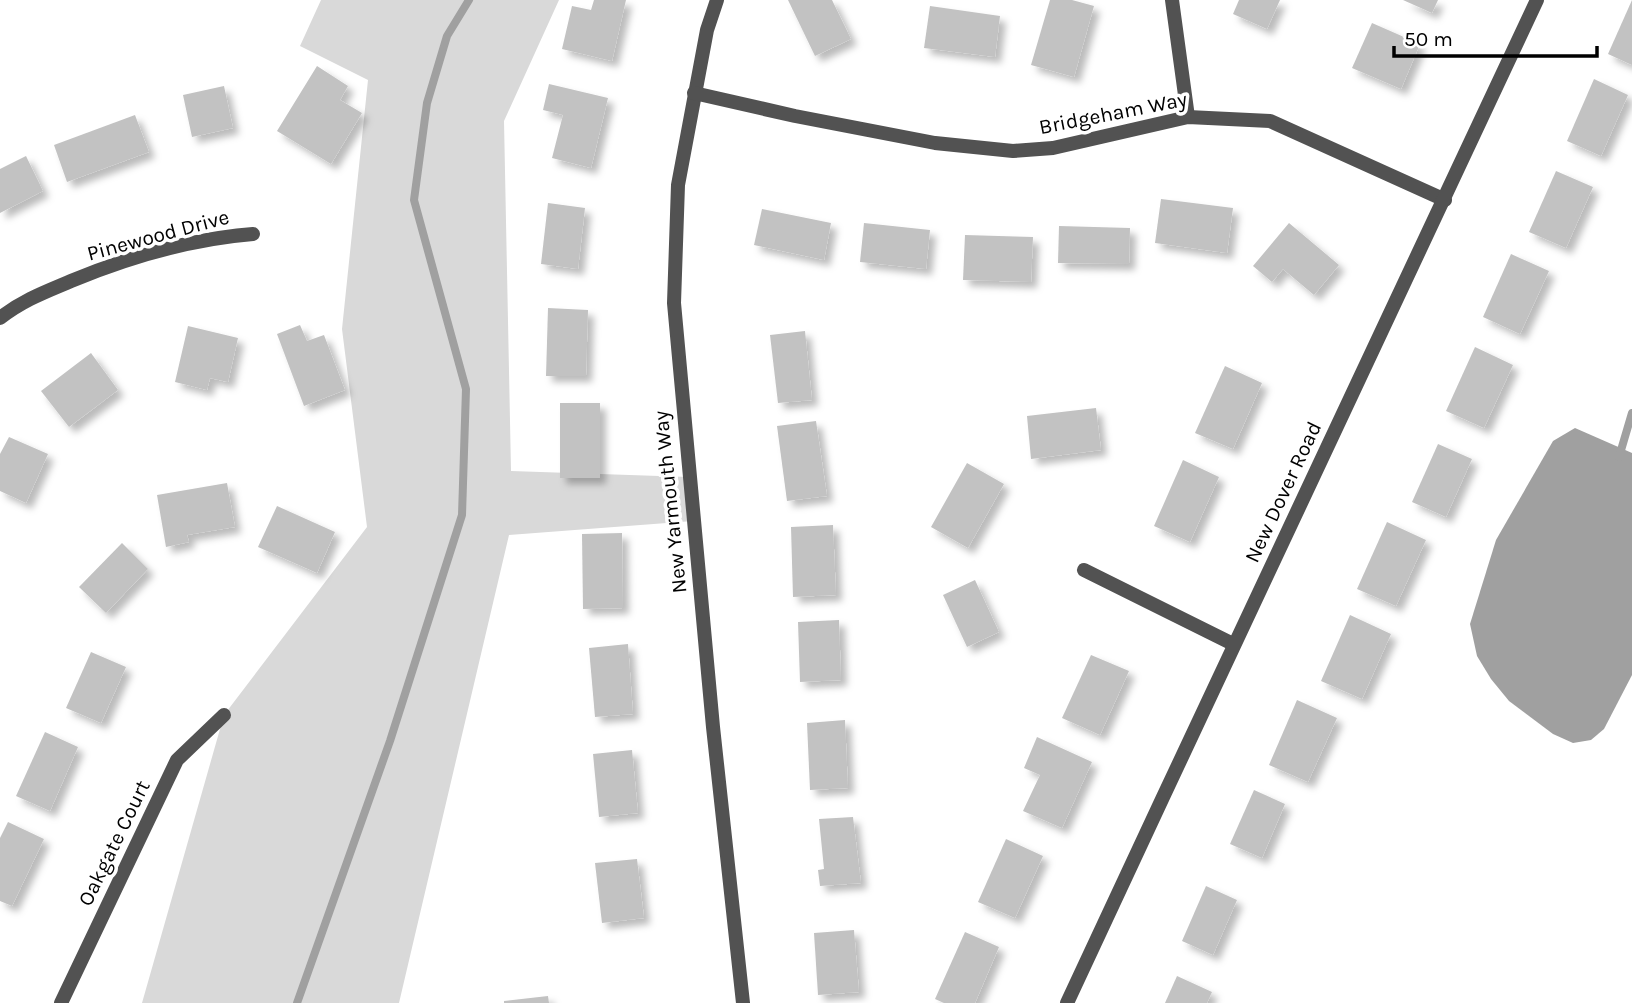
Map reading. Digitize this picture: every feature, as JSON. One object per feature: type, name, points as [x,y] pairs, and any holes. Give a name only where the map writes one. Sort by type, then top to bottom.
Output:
[{"type":"street","name":"New Yarmouth Way","points":[[717,0],[707,30],[678,185],[674,303],[712,713],[743,1003]]},
{"type":"street","points":[[1172,0],[1188,117]]},
{"type":"street","name":"New Dover Road","points":[[1067,1003],[1537,0]]},
{"type":"street","name":"Bridgeham Way","points":[[694,93],[795,116],[922,140],[1013,151],[1053,148],[1188,117],[1270,121],[1445,200]]},
{"type":"street","name":"Pinewood Drive","points":[[0,318],[21,302],[114,263],[219,237],[253,234]]},
{"type":"street","points":[[1084,570],[1233,644]]},
{"type":"street","name":"Oakgate Court","points":[[61,1003],[177,760],[224,715]]},
{"type":"shaded area","points":[[321,0],[559,0],[504,121],[511,471],[689,477],[693,521],[509,535],[399,1003],[142,1003],[224,715],[367,527],[342,329],[368,80],[300,46]]},
{"type":"shaded area","points":[[1575,428],[1632,453],[1632,675],[1604,729],[1591,740],[1573,743],[1553,734],[1509,701],[1477,656],[1470,624],[1496,540],[1553,441]]},
{"type":"building","points":[[594,0],[626,0],[612,61],[562,49],[572,6],[591,10]]},
{"type":"building","points":[[788,0],[832,0],[851,39],[815,56]]},
{"type":"building","points":[[1050,0],[1072,0],[1094,6],[1074,77],[1031,65]]},
{"type":"building","points":[[1239,0],[1280,0],[1267,29],[1233,14]]},
{"type":"building","points":[[1403,0],[1438,0],[1432,13]]},
{"type":"building","points":[[1632,0],[1632,65],[1608,54]]},
{"type":"building","points":[[930,6],[1000,16],[995,57],[924,48]]},
{"type":"building","points":[[1372,23],[1420,44],[1401,89],[1352,68]]},
{"type":"building","points":[[317,66],[348,86],[340,100],[362,113],[331,164],[277,131]]},
{"type":"building","points":[[1594,79],[1628,95],[1601,156],[1567,141]]},
{"type":"building","points":[[549,84],[608,98],[591,168],[552,158],[563,115],[543,110]]},
{"type":"building","points":[[224,86],[233,128],[192,137],[183,95]]},
{"type":"building","points":[[135,115],[149,152],[67,182],[54,145]]},
{"type":"building","points":[[26,156],[43,191],[0,213],[0,169]]},
{"type":"building","points":[[1556,171],[1593,187],[1566,248],[1529,232]]},
{"type":"building","points":[[1161,199],[1233,208],[1227,253],[1155,243]]},
{"type":"building","points":[[548,203],[585,208],[578,269],[541,264]]},
{"type":"building","points":[[762,209],[831,223],[824,260],[754,245]]},
{"type":"building","points":[[864,223],[930,230],[926,269],[860,262]]},
{"type":"building","points":[[1289,223],[1339,265],[1314,295],[1283,269],[1272,282],[1253,266]]},
{"type":"building","points":[[1059,226],[1130,228],[1129,264],[1058,263]]},
{"type":"building","points":[[965,235],[1033,237],[1031,282],[963,280]]},
{"type":"building","points":[[1511,254],[1549,271],[1520,334],[1483,317]]},
{"type":"building","points":[[548,308],[588,310],[586,376],[546,376]]},
{"type":"building","points":[[300,325],[307,341],[324,335],[345,390],[304,406],[277,334]]},
{"type":"building","points":[[188,326],[238,338],[228,382],[210,378],[207,390],[175,382]]},
{"type":"building","points":[[805,331],[812,400],[778,403],[770,335]]},
{"type":"building","points":[[1475,347],[1513,365],[1484,428],[1446,411]]},
{"type":"building","points":[[91,353],[118,390],[69,427],[41,391]]},
{"type":"building","points":[[1225,366],[1262,383],[1233,449],[1195,433]]},
{"type":"building","points":[[560,403],[600,403],[600,478],[560,478]]},
{"type":"building","points":[[1096,408],[1101,450],[1031,459],[1027,416]]},
{"type":"building","points":[[816,421],[827,496],[787,501],[777,426]]},
{"type":"building","points":[[9,437],[48,454],[26,503],[0,491],[0,454]]},
{"type":"building","points":[[1438,444],[1472,459],[1446,517],[1412,502]]},
{"type":"building","points":[[1183,460],[1219,477],[1190,542],[1154,526]]},
{"type":"building","points":[[967,463],[1004,484],[968,548],[931,527]]},
{"type":"building","points":[[227,483],[235,527],[187,535],[189,542],[166,547],[157,495]]},
{"type":"building","points":[[277,506],[335,532],[317,573],[258,547]]},
{"type":"building","points":[[1387,522],[1426,540],[1396,606],[1357,589]]},
{"type":"building","points":[[833,525],[836,595],[793,597],[791,527]]},
{"type":"building","points":[[622,533],[623,608],[583,609],[582,534]]},
{"type":"building","points":[[122,543],[148,569],[106,613],[79,587]]},
{"type":"building","points":[[975,580],[999,632],[967,647],[943,595]]},
{"type":"building","points":[[1350,615],[1391,634],[1362,699],[1321,681]]},
{"type":"building","points":[[839,620],[841,680],[800,682],[798,622]]},
{"type":"building","points":[[628,644],[633,714],[595,717],[589,648]]},
{"type":"building","points":[[91,652],[126,667],[101,723],[66,708]]},
{"type":"building","points":[[1091,655],[1129,671],[1100,735],[1062,718]]},
{"type":"building","points":[[1297,700],[1337,718],[1308,782],[1269,765]]},
{"type":"building","points":[[845,720],[848,788],[810,790],[807,723]]},
{"type":"building","points":[[45,732],[78,747],[50,811],[16,796]]},
{"type":"building","points":[[1037,737],[1092,762],[1062,828],[1023,811],[1040,775],[1024,768]]},
{"type":"building","points":[[632,750],[638,813],[599,817],[593,754]]},
{"type":"building","points":[[1254,790],[1285,804],[1262,858],[1230,844]]},
{"type":"building","points":[[853,817],[861,883],[820,886],[818,870],[824,869],[819,819]]},
{"type":"building","points":[[8,822],[44,839],[12,906],[0,901],[0,838]]},
{"type":"building","points":[[1006,839],[1043,856],[1015,918],[978,902]]},
{"type":"building","points":[[637,859],[644,918],[602,923],[595,863]]},
{"type":"building","points":[[1206,886],[1237,900],[1213,955],[1182,941]]},
{"type":"building","points":[[854,930],[859,992],[818,995],[814,933]]},
{"type":"building","points":[[965,932],[999,947],[975,1003],[944,1003],[935,999]]},
{"type":"building","points":[[1177,976],[1212,992],[1207,1003],[1165,1003]]},
{"type":"building","points":[[548,996],[549,1003],[504,1003],[504,1001]]},
{"type":"waterway","points":[[297,1003],[390,741],[462,515],[466,389],[414,200],[427,103],[447,36],[469,0]]},
{"type":"waterway","points":[[1619,457],[1632,413]]}]
